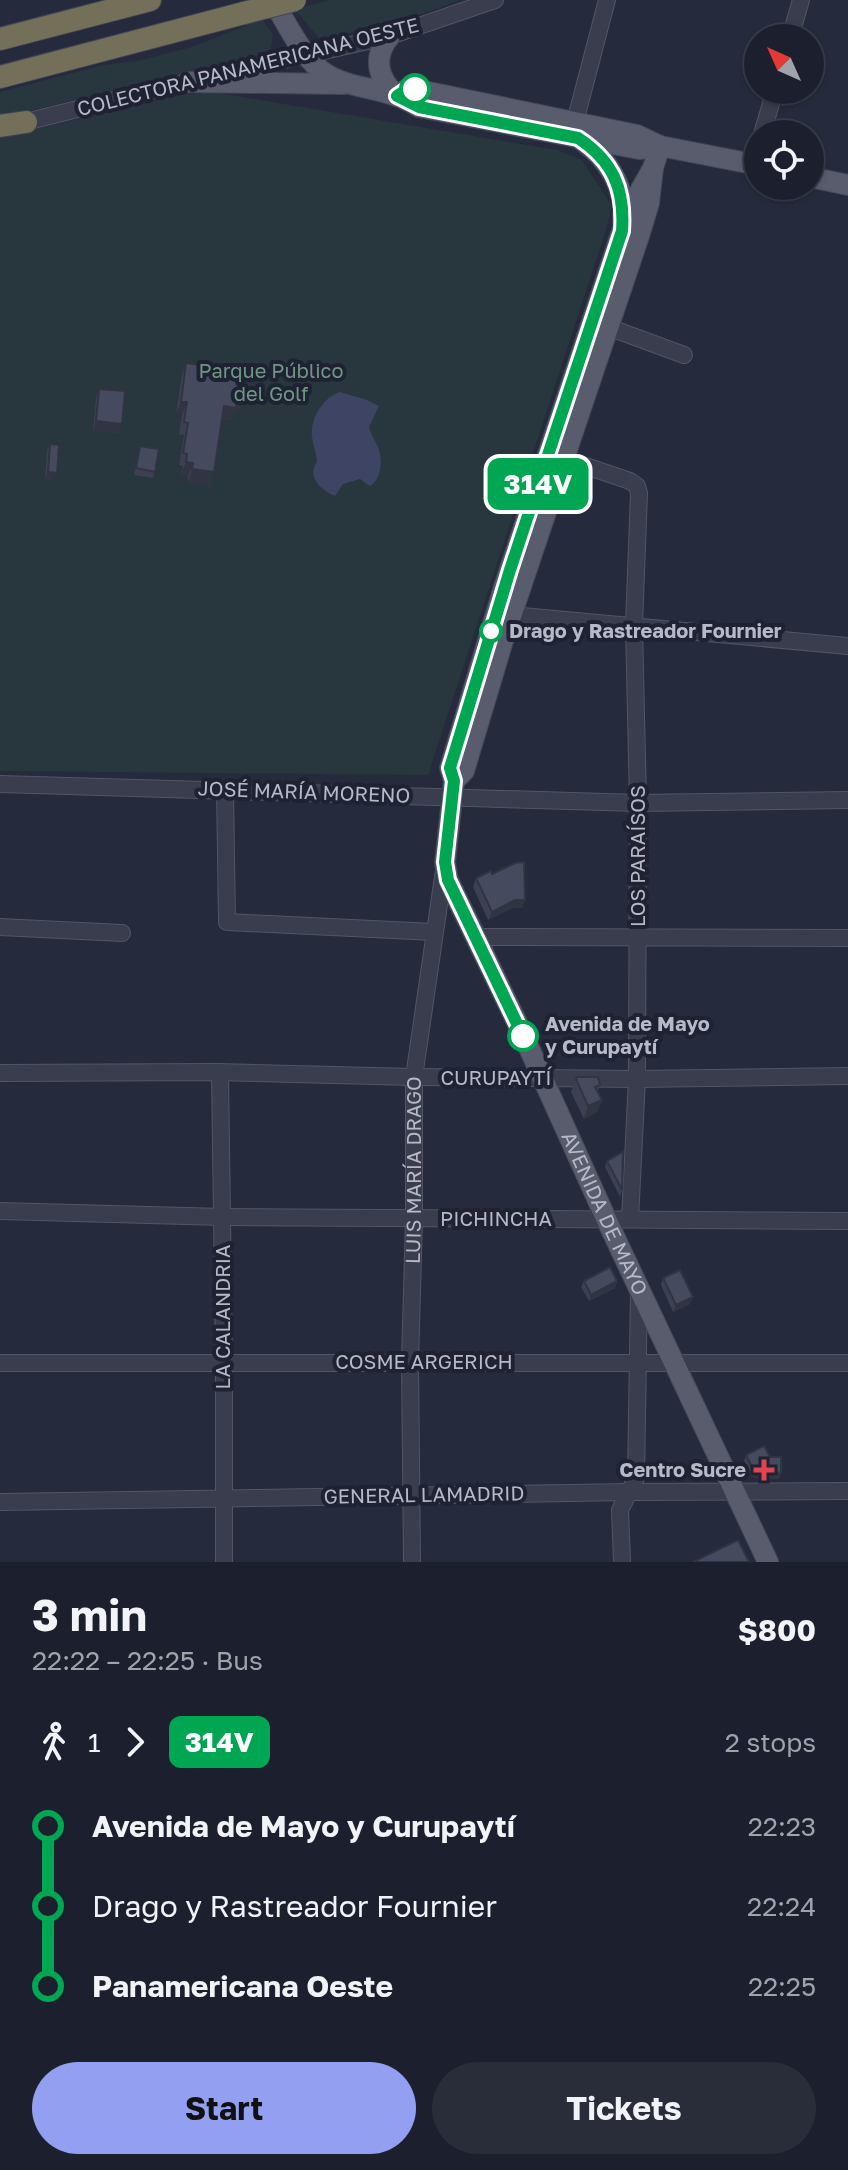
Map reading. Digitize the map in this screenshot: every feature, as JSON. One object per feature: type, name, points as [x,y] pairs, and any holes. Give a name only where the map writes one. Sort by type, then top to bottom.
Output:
[{"type":"highway","points":[[0,39],[150,0]]},
{"type":"highway","points":[[0,77],[244,13],[287,6]]},
{"type":"highway","points":[[0,127],[26,122]]},
{"type":"main road","points":[[287,6],[307,55],[322,71],[349,84],[397,96],[419,107],[576,130],[639,149],[660,146],[744,157]]},
{"type":"main road","points":[[390,36],[381,49],[379,67],[385,85],[397,96]]},
{"type":"main road","points":[[187,82],[349,84]]},
{"type":"main road","points":[[576,130],[599,153],[616,179],[623,213],[622,231]]},
{"type":"main road","name":"LUIS MARÍA DRAGO","points":[[453,789],[464,771],[511,615],[649,203],[653,168],[660,146]]},
{"type":"main road","name":"LUIS MARÍA DRAGO","points":[[445,862],[453,789],[450,768],[504,587],[622,231],[630,209],[653,168]]},
{"type":"main road","points":[[824,180],[848,185]]},
{"type":"main road","name":"AVENIDA DE MAYO","points":[[445,862],[448,880],[768,1562]]},
{"type":"street","name":"COLECTORA PANAMERICANA OESTE","points":[[26,122],[390,36],[495,0]]},
{"type":"street","points":[[576,130],[607,0]]},
{"type":"street","points":[[794,24],[801,0]]},
{"type":"street","points":[[608,327],[684,355]]},
{"type":"street","name":"LOS PARAÍSOS","points":[[565,459],[630,481],[637,486],[639,493],[634,626],[638,803],[637,1079],[630,1219]]},
{"type":"street","points":[[511,615],[848,646]]},
{"type":"street","name":"JOSÉ MARÍA MORENO","points":[[0,784],[225,790],[453,789],[638,803],[848,800]]},
{"type":"street","points":[[225,790],[227,922],[434,932]]},
{"type":"street","name":"LUIS MARÍA DRAGO","points":[[412,1562],[410,1362],[414,1077],[445,862]]},
{"type":"street","points":[[0,927],[122,933]]},
{"type":"street","points":[[476,937],[848,938]]},
{"type":"street","name":"CURUPAYTÍ","points":[[0,1073],[220,1072],[637,1079],[848,1076]]},
{"type":"street","name":"LA CALANDRIA","points":[[220,1072],[224,1562]]},
{"type":"street","name":"PICHINCHA","points":[[0,1211],[223,1217],[848,1221]]},
{"type":"street","points":[[622,1562],[620,1510],[636,1478],[640,1290]]},
{"type":"street","name":"COSME ARGERICH","points":[[0,1363],[848,1363]]},
{"type":"street","name":"GENERAL LAMADRID","points":[[0,1502],[848,1491]]},
{"type":"green space","points":[[330,0],[460,0],[414,17],[329,38],[318,37],[295,9]]},
{"type":"green space","points":[[262,19],[273,34],[270,53],[0,118],[0,92],[103,65],[138,61],[192,47]]},
{"type":"green space","name":"Parque Público del Golf","points":[[201,90],[557,150],[582,160],[612,206],[428,775],[0,771],[0,137]]},
{"type":"water","points":[[340,392],[379,406],[369,427],[381,463],[377,479],[370,486],[360,479],[343,484],[335,496],[323,489],[314,477],[317,462],[312,430],[315,416],[323,404]]},
{"type":"building","points":[[186,363],[223,368],[222,374],[240,377],[238,388],[244,389],[243,398],[237,398],[236,408],[224,406],[214,472],[192,469],[193,463],[186,462],[187,454],[183,453],[188,423],[184,422],[187,402],[181,402]]},
{"type":"building","points":[[99,389],[125,391],[122,424],[96,421]]},
{"type":"building","points":[[50,444],[59,445],[57,473],[48,472]]},
{"type":"building","points":[[140,446],[159,449],[155,472],[136,468]]},
{"type":"building","points":[[524,862],[525,900],[515,900],[492,912],[476,878]]},
{"type":"building","points":[[577,1077],[598,1077],[600,1085],[595,1087],[602,1100],[588,1106]]},
{"type":"building","points":[[623,1152],[622,1190],[607,1161]]},
{"type":"building","points":[[610,1267],[617,1281],[591,1295],[584,1281]]},
{"type":"building","points":[[680,1270],[693,1297],[676,1305],[663,1278]]},
{"type":"building","name":"Centro Sucre","points":[[764,1446],[770,1457],[781,1457],[781,1473],[754,1471],[746,1455]]},
{"type":"building","points":[[738,1540],[749,1562],[693,1562]]},
{"type":"bus line","name":"314V","points":[[415,89],[409,88],[397,96],[419,107],[578,138],[607,163],[616,179],[623,213],[622,231],[510,570],[450,768],[454,781],[445,862],[448,880],[523,1036]]},
{"type":"place","name":"Drago y Rastreador Fournier","points":[[491,631]]},
{"type":"place","name":"Avenida de Mayo y Curupaytí","points":[[523,1036]]},
{"type":"place","name":"Centro Sucre","points":[[764,1470]]}]
